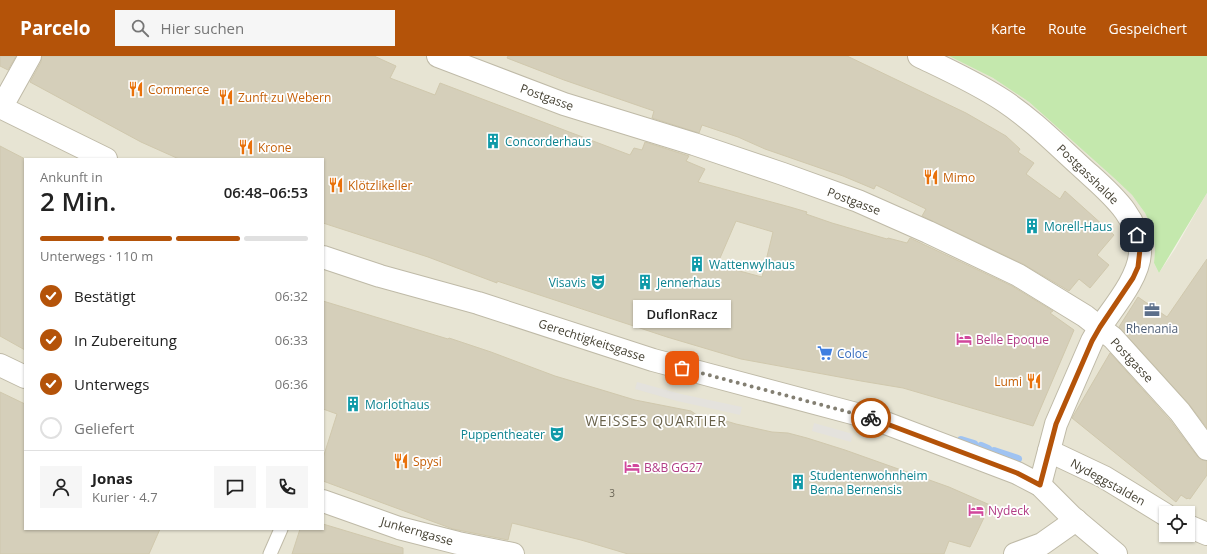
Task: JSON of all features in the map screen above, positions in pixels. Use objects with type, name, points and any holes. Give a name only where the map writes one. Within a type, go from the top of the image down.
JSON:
[{"type":"street","points":[[30,56],[1,107],[104,158]]},
{"type":"street","name":"Postgasse","points":[[438,56],[564,104],[694,144],[858,201],[928,232],[1018,275],[1100,327],[1115,340],[1180,412],[1207,449]]},
{"type":"street","name":"Postgasshalde","points":[[919,56],[988,90],[1021,113],[1036,125],[1120,205],[1135,228],[1140,249],[1138,267],[1133,278],[1092,341],[1056,424],[1040,485]]},
{"type":"street","name":"Gerechtigkeitsgasse","points":[[324,257],[380,276],[478,303],[653,360],[875,419],[1017,473],[1040,485],[1076,520],[1116,554]]},
{"type":"street","points":[[0,365],[24,377]]},
{"type":"street","name":"Nydeggstalden","points":[[1050,451],[1104,477],[1159,511]]},
{"type":"street","name":"Junkerngasse","points":[[324,501],[399,528],[458,544],[513,554]]},
{"type":"street","points":[[1015,554],[1042,544],[1076,520]]},
{"type":"street","points":[[1195,529],[1207,534]]},
{"type":"lane","points":[[270,554],[281,530]]},
{"type":"shaded area","points":[[0,56],[949,56],[993,78],[1029,102],[1132,195],[1145,213],[1153,230],[1155,250],[1154,263],[1159,273],[1175,249],[1207,193],[1207,554],[0,554]]},
{"type":"shaded area","points":[[637,382],[681,394],[742,407],[740,415],[677,401],[635,389]]},
{"type":"shaded area","points":[[814,423],[853,434],[851,442],[812,431]]},
{"type":"green space","points":[[949,56],[1207,56],[1207,193],[1159,273],[1154,263],[1155,250],[1153,230],[1145,213],[1132,195],[1029,102],[993,78]]},
{"type":"building","points":[[0,56],[16,56],[8,70],[0,66]]},
{"type":"building","points":[[42,56],[374,56],[396,66],[390,78],[435,95],[440,83],[630,155],[634,148],[642,150],[645,142],[689,156],[686,161],[705,169],[698,182],[807,212],[806,214],[832,223],[887,239],[907,243],[910,238],[1012,286],[1053,311],[1050,313],[1074,330],[1033,426],[903,388],[741,359],[667,337],[497,281],[497,283],[428,257],[324,223],[324,158],[177,158],[141,142],[30,82],[41,62]],"holes":[[[736,221],[773,232],[762,277],[717,265]]]},
{"type":"building","points":[[508,56],[847,56],[966,113],[1006,136],[1020,149],[1018,152],[1034,163],[1026,174],[1060,199],[1065,191],[1114,235],[1097,255],[1109,265],[1090,288],[1079,279],[1069,291],[1023,264],[922,216],[926,209],[876,185],[874,189],[843,176],[702,125],[699,133],[652,118],[654,111],[564,80],[507,58]]},
{"type":"building","points":[[0,146],[24,158],[24,349],[0,336]]},
{"type":"building","points":[[1207,259],[1207,428],[1189,404],[1119,327],[1138,297],[1167,317]]},
{"type":"building","points":[[324,301],[448,339],[449,338],[555,376],[635,400],[691,411],[711,425],[713,417],[736,424],[772,432],[788,433],[807,438],[949,487],[990,505],[970,547],[949,541],[944,554],[628,554],[581,540],[512,523],[508,540],[453,529],[324,481],[324,455],[337,414],[324,409]]},
{"type":"building","points":[[1110,353],[1170,420],[1197,456],[1202,460],[1207,461],[1207,475],[1190,499],[1187,499],[1181,495],[1176,502],[1072,418]]},
{"type":"building","points":[[0,392],[24,404],[24,530],[160,530],[149,554],[0,554]]},
{"type":"building","points":[[324,524],[403,548],[403,554],[292,554],[300,530],[324,530]]},
{"type":"waterway","points":[[961,440],[974,444]]},
{"type":"waterway","points":[[981,446],[988,449]]},
{"type":"waterway","points":[[994,451],[1018,459]]},
{"type":"way so far","points":[[682,368],[871,418]]},
{"type":"place","name":"Commerce","points":[[136,89]]},
{"type":"place","name":"Zunft zu Webern","points":[[226,97]]},
{"type":"place","name":"Concorderhaus","points":[[493,141]]},
{"type":"place","name":"Krone","points":[[246,147]]},
{"type":"place","name":"Mimo","points":[[931,177]]},
{"type":"place","name":"Klötzlikeller","points":[[336,185]]},
{"type":"place","name":"Morell-Haus","points":[[1032,226]]},
{"type":"place","name":"Wattenwylhaus","points":[[697,264]]},
{"type":"place","name":"Visavis","points":[[598,282]]},
{"type":"place","name":"Jennerhaus","points":[[645,282]]},
{"type":"place","name":"Rhenania","points":[[1152,310]]},
{"type":"place","name":"Belle Epoque","points":[[964,339]]},
{"type":"place","name":"Coloc","points":[[825,353]]},
{"type":"place","name":"DuflonRacz","points":[[682,368]]},
{"type":"place","name":"Lumi","points":[[1034,381]]},
{"type":"place","name":"Morlothaus","points":[[353,404]]},
{"type":"place","name":"Puppentheater","points":[[557,434]]},
{"type":"place","name":"Spysi","points":[[401,461]]},
{"type":"place","name":"B&B GG27","points":[[632,467]]},
{"type":"place","name":"Studentenwohnheim Berna Bernensis","points":[[798,482]]},
{"type":"place","name":"Nydeck","points":[[976,510]]},
{"type":"district","name":"WEISSES QUARTIER","points":[[656,420]]},
{"type":"route","points":[[871,418],[1017,473],[1040,485],[1056,424],[1092,341],[1133,278],[1138,267],[1140,249],[1137,235]]}]
